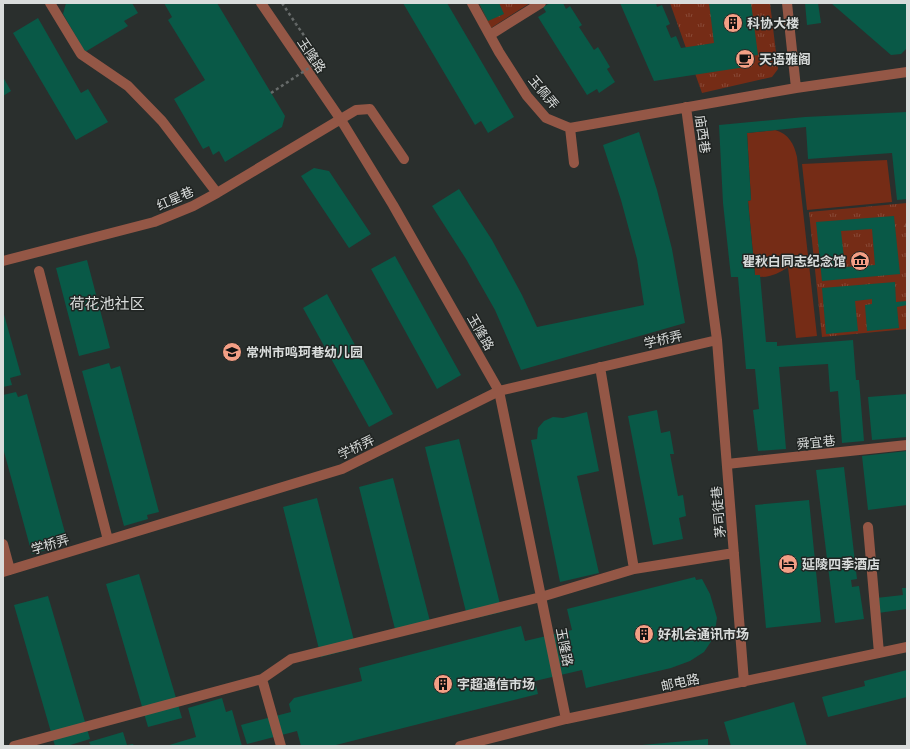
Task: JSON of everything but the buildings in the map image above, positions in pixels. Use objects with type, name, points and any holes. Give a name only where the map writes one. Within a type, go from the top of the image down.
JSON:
[{"type":"street","points":[[50,3],[81,54],[128,86],[162,121],[217,193]]},
{"type":"street","name":"玉隆路","points":[[261,3],[341,120],[393,205],[499,391],[566,719]]},
{"type":"street","name":"玉佩弄","points":[[472,3],[527,96],[546,118],[570,128]]},
{"type":"street","points":[[490,35],[541,3]]},
{"type":"street","points":[[787,3],[796,88]]},
{"type":"street","name":"庙西巷","points":[[717,340],[686,107],[796,88],[907,72]]},
{"type":"street","points":[[574,163],[570,128],[686,107]]},
{"type":"street","name":"红星巷","points":[[3,260],[154,222],[193,206],[356,110],[370,109],[404,159]]},
{"type":"street","points":[[39,271],[108,540]]},
{"type":"street","name":"学桥弄","points":[[6,571],[342,469],[499,391],[717,340]]},
{"type":"street","name":"茅司徒巷","points":[[717,340],[744,682]]},
{"type":"street","points":[[600,367],[634,569]]},
{"type":"street","name":"舜宜巷","points":[[727,464],[907,445]]},
{"type":"street","points":[[868,527],[879,653]]},
{"type":"street","points":[[3,544],[6,571]]},
{"type":"street","points":[[14,746],[262,680],[291,659],[541,597],[634,569],[734,554]]},
{"type":"street","name":"邮电路","points":[[462,746],[566,719],[907,647]]},
{"type":"street","points":[[262,680],[281,746]]},
{"type":"path","points":[[271,93],[321,60],[282,3]]},
{"type":"green space","points":[[479,3],[530,3],[491,28]]},
{"type":"green space","points":[[670,3],[770,3],[778,69],[772,77],[702,93]]},
{"type":"green space","points":[[775,130],[784,134],[790,140],[797,157],[817,336],[796,338],[788,267],[778,273],[764,277],[755,275],[748,201],[751,200],[747,133]]},
{"type":"green space","points":[[887,160],[892,202],[807,210],[802,164]]},
{"type":"green space","name":"瞿秋白同志纪念馆","points":[[907,203],[907,329],[822,337],[809,212]]},
{"type":"green space","points":[[907,208],[907,231],[901,231],[899,209]]},
{"type":"place","name":"科协大楼","points":[[733,23]]},
{"type":"place","name":"天语雅阁","points":[[745,59]]},
{"type":"place","name":"瞿秋白同志纪念馆","points":[[860,261]]},
{"type":"place","name":"常州市鸣珂巷幼儿园","points":[[232,352]]},
{"type":"place","name":"延陵四季酒店","points":[[788,564]]},
{"type":"place","name":"好机会通讯市场","points":[[644,634]]},
{"type":"place","name":"宇超通信市场","points":[[443,684]]},
{"type":"district","name":"荷花池社区","points":[[107,304]]}]
